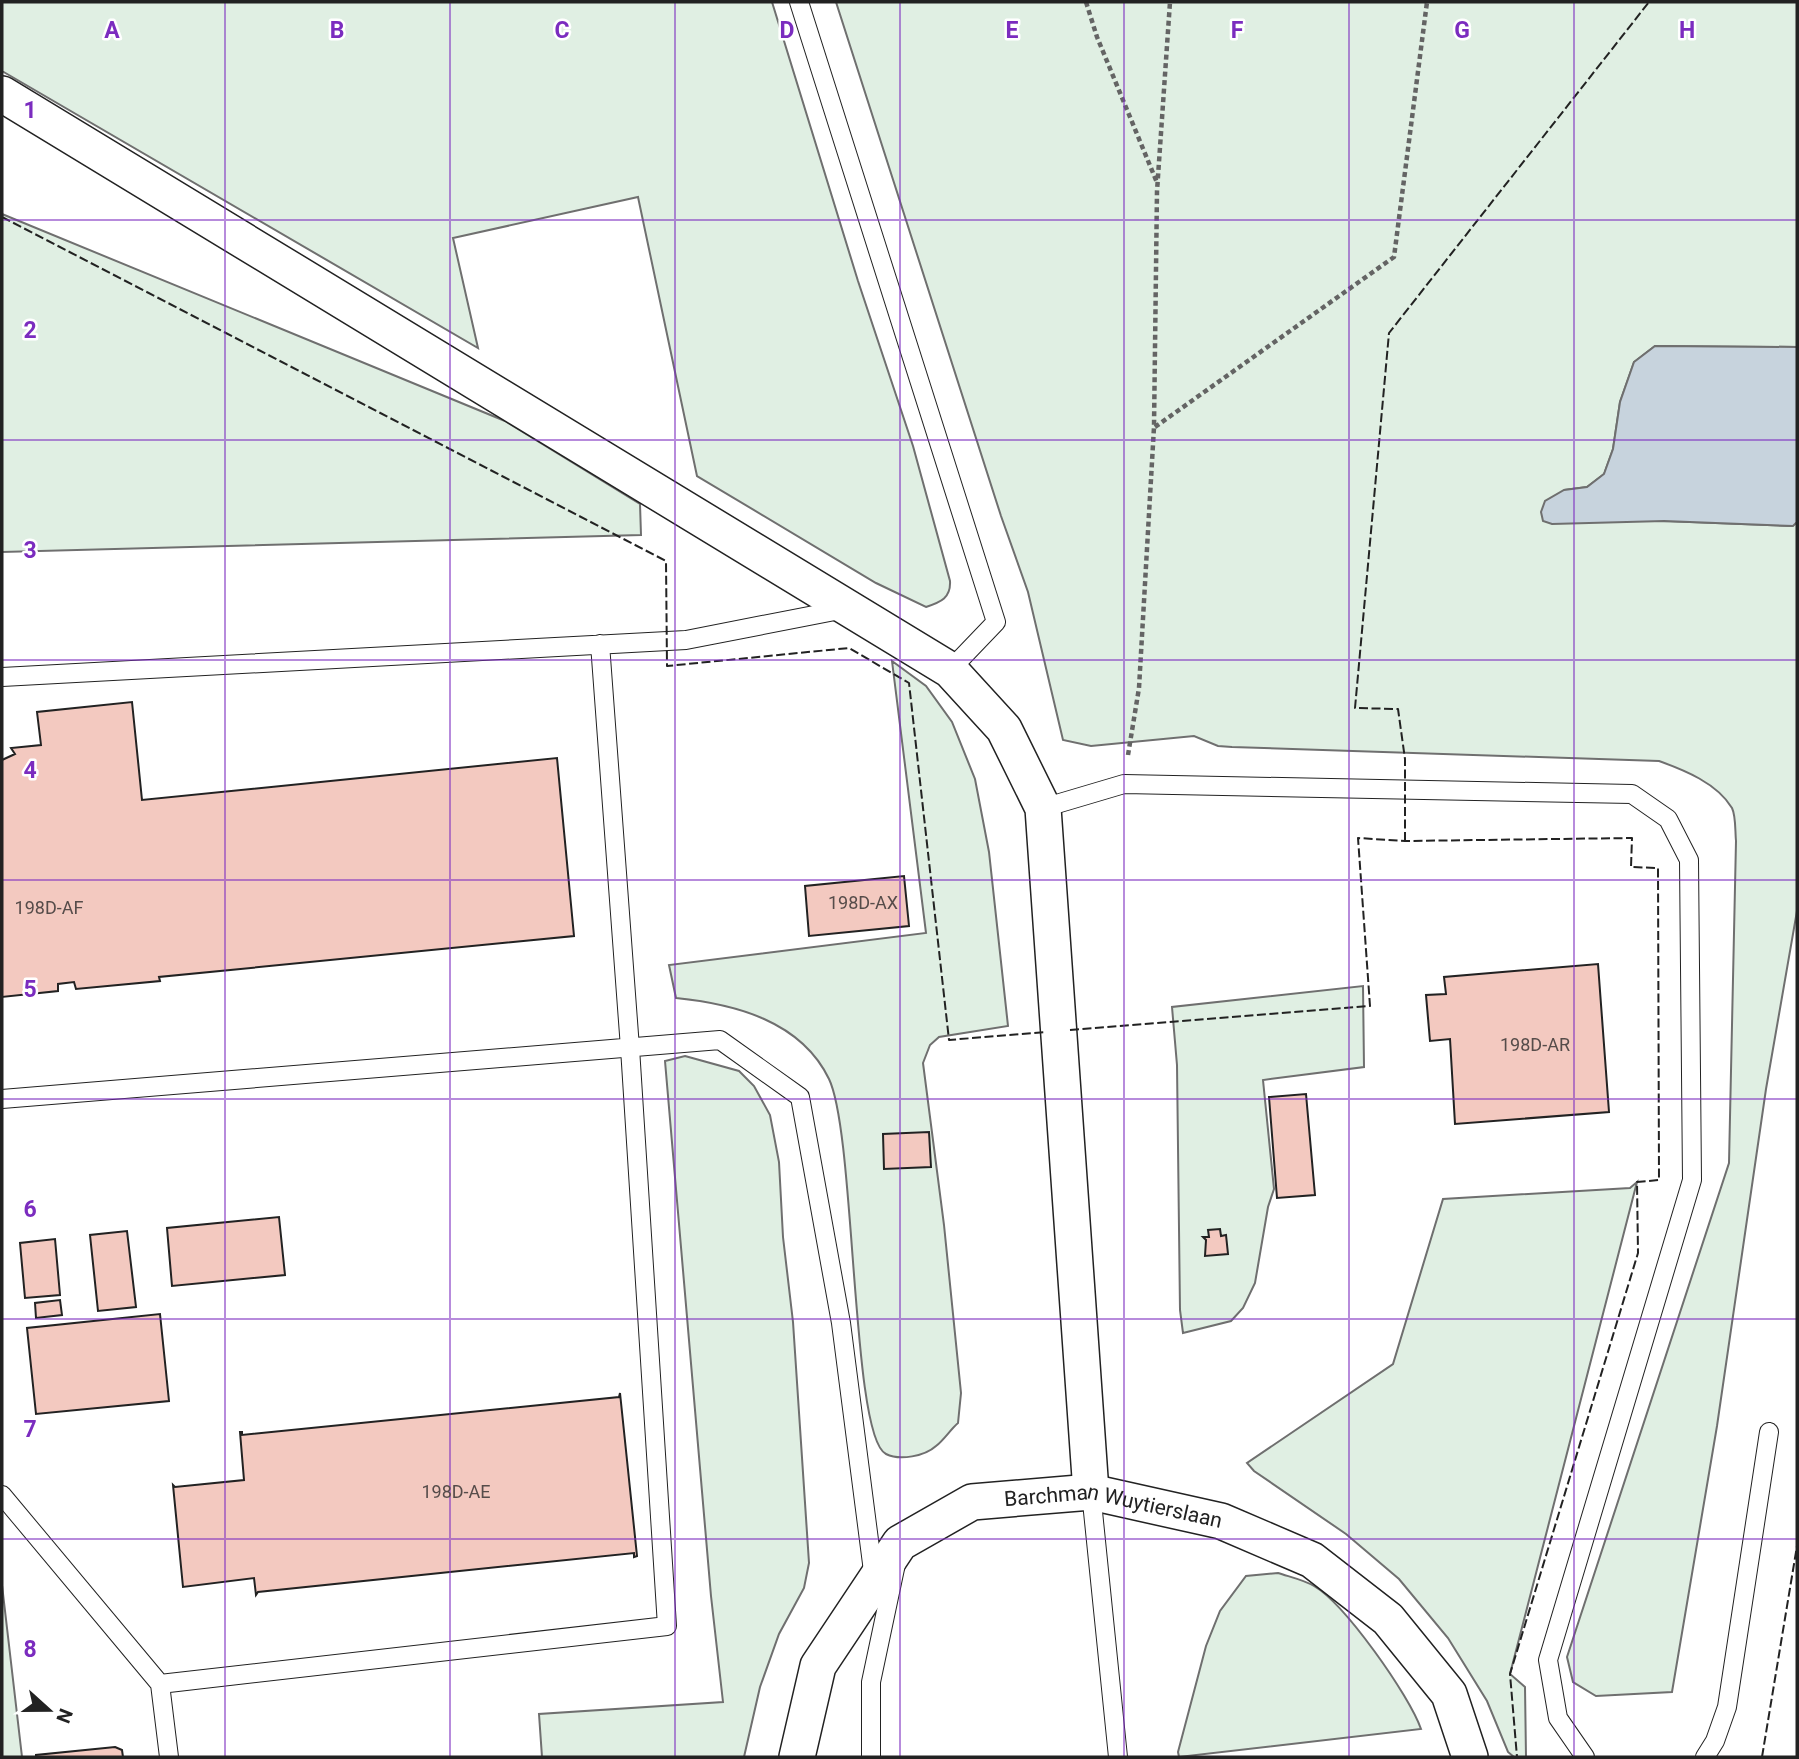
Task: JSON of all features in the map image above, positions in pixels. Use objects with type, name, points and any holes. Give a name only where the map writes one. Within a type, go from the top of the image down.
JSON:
[{"type":"street","points":[[2,94],[950,670],[1004,729],[1043,808],[1091,1492]]},
{"type":"street","name":"Barchman Wuytierslaan","points":[[797,1757],[818,1666],[900,1543],[972,1502],[1091,1492],[1221,1521],[1312,1560],[1388,1619],[1449,1694],[1470,1757]]},
{"type":"lane","points":[[799,2],[996,622],[950,670]]},
{"type":"lane","points":[[2,677],[686,640],[848,609]]},
{"type":"lane","points":[[160,1684],[667,1626],[630,1048],[600,644]]},
{"type":"lane","points":[[1043,808],[1124,784],[1632,794],[1668,819],[1689,860],[1692,1180],[1548,1660],[1558,1718],[1585,1757]]},
{"type":"lane","points":[[2,1099],[720,1040],[800,1097],[841,1323],[874,1583]]},
{"type":"lane","points":[[1705,1757],[1715,1741],[1727,1707],[1769,1432]]},
{"type":"lane","points":[[1091,1492],[1118,1757]]},
{"type":"lane","points":[[2,1496],[160,1684],[169,1757]]},
{"type":"lane","points":[[871,1757],[872,1682],[900,1543]]},
{"type":"path","points":[[1086,2],[1097,37],[1158,186]]},
{"type":"path","points":[[1124,784],[1139,688],[1154,428],[1158,186],[1170,2]]},
{"type":"path","points":[[1154,428],[1394,257],[1427,2]]},
{"type":"green space","points":[[2,2],[772,2],[858,281],[913,446],[950,581],[949,592],[940,601],[926,607],[876,583],[697,476],[638,197],[453,238],[478,348],[2,71]]},
{"type":"green space","points":[[836,2],[1797,2],[1797,347],[1655,346],[1634,362],[1620,402],[1613,449],[1604,474],[1587,487],[1564,490],[1664,521],[1792,526],[1797,522],[1797,911],[1766,1089],[1717,1426],[1672,1692],[1596,1696],[1573,1682],[1567,1657],[1729,1163],[1736,841],[1732,808],[1718,791],[1709,785],[1689,773],[1659,761],[1232,747],[1218,746],[1194,736],[1091,746],[1063,740],[1028,592],[1001,516]]},
{"type":"green space","points":[[2,214],[505,421],[640,504],[641,535],[2,552]]},
{"type":"green space","points":[[892,661],[926,686],[952,722],[975,779],[989,852],[1008,1026],[939,1037],[930,1045],[923,1063],[944,1225],[961,1393],[958,1423],[931,1450],[905,1457],[886,1454],[875,1436],[866,1397],[844,1159],[838,1111],[829,1079],[817,1059],[784,1029],[743,1011],[676,998],[669,965],[926,933]]},
{"type":"green space","points":[[1363,986],[1364,1067],[1263,1080],[1274,1189],[1268,1207],[1255,1283],[1243,1308],[1231,1321],[1183,1333],[1180,1310],[1177,1065],[1172,1007]]},
{"type":"green space","points":[[685,1056],[739,1071],[754,1086],[770,1115],[779,1162],[783,1237],[793,1322],[809,1563],[804,1588],[779,1634],[760,1687],[744,1757],[542,1757],[539,1714],[723,1702],[711,1596],[665,1061]]},
{"type":"green space","points":[[1637,1182],[1510,1674],[1525,1687],[1526,1757],[1514,1757],[1508,1752],[1487,1701],[1448,1638],[1399,1579],[1346,1534],[1254,1471],[1247,1463],[1393,1364],[1443,1199],[1630,1188]]},
{"type":"green space","points":[[1278,1573],[1314,1586],[1342,1611],[1390,1674],[1421,1729],[1179,1757],[1178,1752],[1206,1646],[1220,1611],[1246,1576]]},
{"type":"green space","points":[[2,1585],[22,1757],[2,1757]]},
{"type":"shaded area","points":[[1655,346],[1797,347],[1797,522],[1793,526],[1664,521],[1552,524],[1543,521],[1541,512],[1545,501],[1564,490],[1587,487],[1604,474],[1613,449],[1620,402],[1634,362]]},
{"type":"building","points":[[132,702],[142,800],[557,758],[574,936],[159,977],[160,981],[76,989],[74,982],[58,984],[58,991],[2,997],[2,760],[15,754],[11,748],[41,745],[37,712]]},
{"type":"building","points":[[904,876],[909,926],[809,936],[805,886]]},
{"type":"building","points":[[1598,964],[1609,1112],[1455,1124],[1450,1039],[1430,1041],[1426,995],[1446,994],[1444,977]]},
{"type":"building","points":[[1306,1094],[1315,1195],[1277,1198],[1269,1097]]},
{"type":"building","points":[[929,1132],[931,1167],[884,1169],[883,1134]]},
{"type":"building","points":[[279,1217],[285,1275],[172,1286],[167,1228]]},
{"type":"building","points":[[1220,1229],[1221,1236],[1226,1235],[1228,1254],[1205,1256],[1206,1240],[1203,1237],[1209,1237],[1208,1230]]},
{"type":"building","points":[[127,1231],[136,1307],[98,1311],[90,1235]]},
{"type":"building","points":[[55,1239],[60,1295],[25,1298],[20,1243]]},
{"type":"building","points":[[60,1300],[62,1315],[36,1318],[35,1303]]},
{"type":"building","points":[[160,1314],[169,1401],[36,1414],[27,1328]]},
{"type":"building","points":[[620,1393],[637,1556],[634,1557],[634,1553],[258,1592],[256,1595],[254,1578],[183,1587],[173,1485],[175,1487],[244,1480],[240,1432],[242,1435],[619,1397]]},
{"type":"building","points":[[115,1747],[122,1750],[123,1757],[36,1757],[36,1755]]},
{"type":"fence","points":[[1405,841],[1405,759],[1398,709],[1355,708],[1389,333],[1649,2]]},
{"type":"fence","points":[[2,217],[666,561],[667,666],[849,648],[909,683],[949,1040],[1045,1032]]},
{"type":"fence","points":[[1070,1030],[1370,1006],[1358,838],[1405,841],[1632,838],[1631,867],[1658,868],[1659,1180],[1637,1182],[1638,1253],[1510,1674],[1517,1757]]},
{"type":"fence","points":[[1762,1757],[1797,1546]]}]
